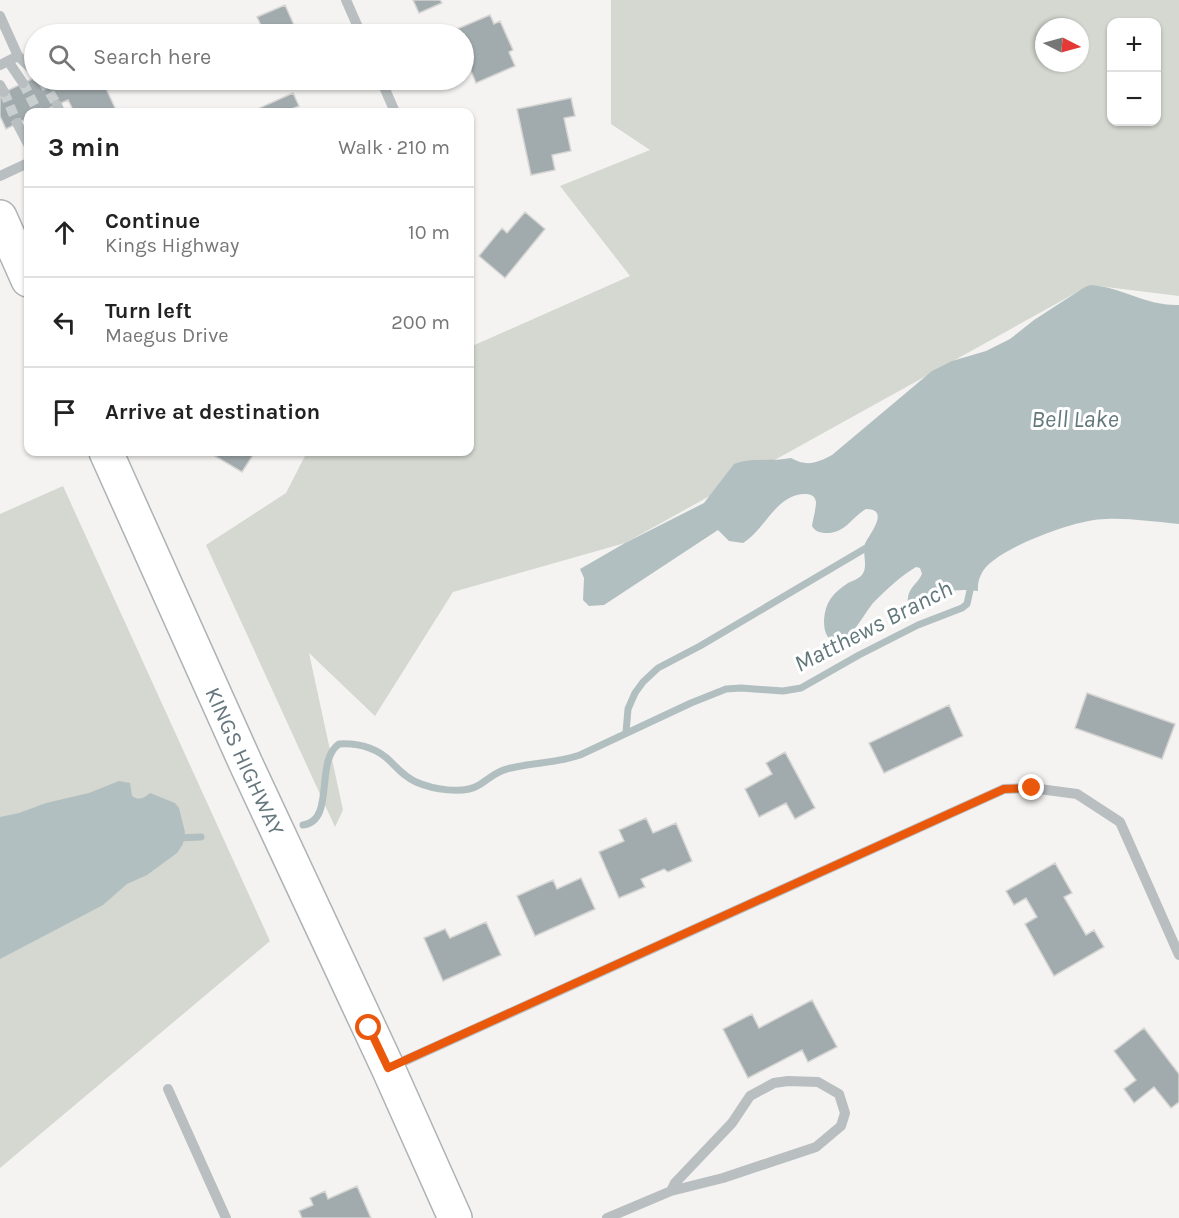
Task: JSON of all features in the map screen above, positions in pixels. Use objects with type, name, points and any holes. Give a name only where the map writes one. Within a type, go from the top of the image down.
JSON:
[{"type":"main road","points":[[0,217],[24,271]]},
{"type":"main road","name":"KINGS HIGHWAY","points":[[108,456],[236,742],[388,1068],[455,1218]]},
{"type":"street","points":[[346,0],[357,24]]},
{"type":"street","points":[[0,16],[8,60],[23,83]]},
{"type":"street","points":[[8,60],[24,67]]},
{"type":"street","points":[[385,90],[393,108]]},
{"type":"street","points":[[17,123],[24,136]]},
{"type":"street","points":[[0,176],[24,165]]},
{"type":"street","points":[[388,1068],[1004,789],[1032,788],[1077,794],[1120,822],[1179,955]]},
{"type":"street","points":[[607,1218],[671,1191],[723,1178],[816,1147],[841,1126],[845,1113],[839,1094],[818,1082],[788,1080],[774,1083],[750,1096],[732,1122],[675,1183],[671,1191]]},
{"type":"street","points":[[168,1089],[226,1218]]},
{"type":"shaded area","points":[[611,0],[1179,0],[1179,296],[1090,285],[625,543],[453,592],[375,716],[309,653],[343,810],[335,827],[206,545],[286,493],[305,456],[474,456],[474,345],[630,276],[560,186],[650,150],[611,124]]},
{"type":"shaded area","points":[[63,486],[270,941],[0,1168],[0,514]]},
{"type":"water","name":"Bell Lake","points":[[1090,285],[1113,289],[1155,303],[1179,305],[1179,524],[1106,519],[1061,528],[1026,542],[997,558],[983,571],[978,591],[944,592],[912,604],[908,603],[910,591],[922,574],[920,568],[916,567],[895,582],[870,606],[852,632],[839,640],[831,641],[825,629],[826,608],[838,590],[863,573],[865,544],[878,518],[874,510],[866,509],[837,531],[820,532],[812,526],[816,502],[812,496],[805,494],[786,500],[778,506],[758,530],[743,543],[729,541],[718,530],[604,605],[589,606],[583,600],[584,578],[580,569],[625,543],[704,503],[734,464],[791,458],[812,463],[827,458],[932,371],[952,361],[986,351],[1010,339],[1034,320]]},
{"type":"water","points":[[119,781],[130,783],[132,796],[135,798],[141,798],[150,793],[175,803],[179,808],[185,832],[183,844],[177,853],[147,875],[127,884],[103,905],[0,959],[0,817],[89,793]]},
{"type":"building","points":[[413,0],[440,0],[442,3],[419,13]]},
{"type":"building","points":[[285,5],[294,24],[260,24],[257,17]]},
{"type":"building","points":[[490,15],[494,24],[500,21],[513,50],[509,52],[515,66],[476,83],[474,78],[474,24],[469,24]]},
{"type":"building","points":[[24,83],[24,90],[107,90],[115,108],[72,108],[68,100],[50,108],[24,108],[24,120],[6,129],[0,116],[0,94]]},
{"type":"building","points":[[293,93],[299,106],[294,108],[259,108]]},
{"type":"building","points":[[571,98],[575,116],[564,118],[571,151],[552,155],[555,170],[531,175],[517,109]]},
{"type":"building","points":[[525,212],[545,229],[505,278],[479,256],[502,228],[507,233]]},
{"type":"building","points":[[215,456],[252,456],[242,472]]},
{"type":"building","points":[[1087,693],[1175,724],[1162,759],[1075,728]]},
{"type":"building","points":[[949,705],[963,736],[884,773],[869,743]]},
{"type":"building","points":[[785,752],[815,808],[795,819],[786,803],[759,817],[745,789],[772,774],[766,763]]},
{"type":"building","points":[[646,818],[653,833],[676,823],[692,861],[668,872],[664,869],[641,879],[645,887],[619,898],[599,852],[624,841],[619,830]]},
{"type":"building","points":[[1055,863],[1072,893],[1064,897],[1086,935],[1094,930],[1104,947],[1054,976],[1025,924],[1037,917],[1026,898],[1014,905],[1006,891]]},
{"type":"building","points":[[581,878],[595,909],[535,936],[517,896],[553,880],[557,889]]},
{"type":"building","points":[[486,922],[501,955],[443,981],[424,938],[445,929],[450,938]]},
{"type":"building","points":[[812,1000],[837,1047],[808,1062],[802,1050],[748,1078],[723,1029],[752,1014],[759,1028]]},
{"type":"building","points":[[1144,1028],[1179,1074],[1179,1102],[1171,1108],[1154,1087],[1134,1103],[1124,1089],[1136,1080],[1114,1051]]},
{"type":"building","points":[[357,1186],[371,1218],[302,1218],[299,1211],[313,1205],[310,1198],[325,1191],[328,1199]]},
{"type":"waterway","points":[[626,732],[628,709],[635,693],[658,668],[700,646],[871,545]]},
{"type":"waterway","name":"Matthews Branch","points":[[303,825],[313,821],[319,813],[327,763],[339,744],[353,744],[373,750],[386,757],[409,778],[423,785],[439,789],[465,790],[507,769],[580,755],[726,689],[783,691],[801,688],[918,625],[962,608],[967,604],[972,581]]},
{"type":"waterway","name":"Matthews Branch","points":[[176,838],[201,837]]},
{"type":"tunnel","points":[[27,90],[36,108]]},
{"type":"tunnel","points":[[48,90],[57,105]]},
{"type":"tunnel","points":[[4,92],[17,123]]},
{"type":"route","points":[[369,1028],[388,1068],[1004,789],[1032,788]]}]
